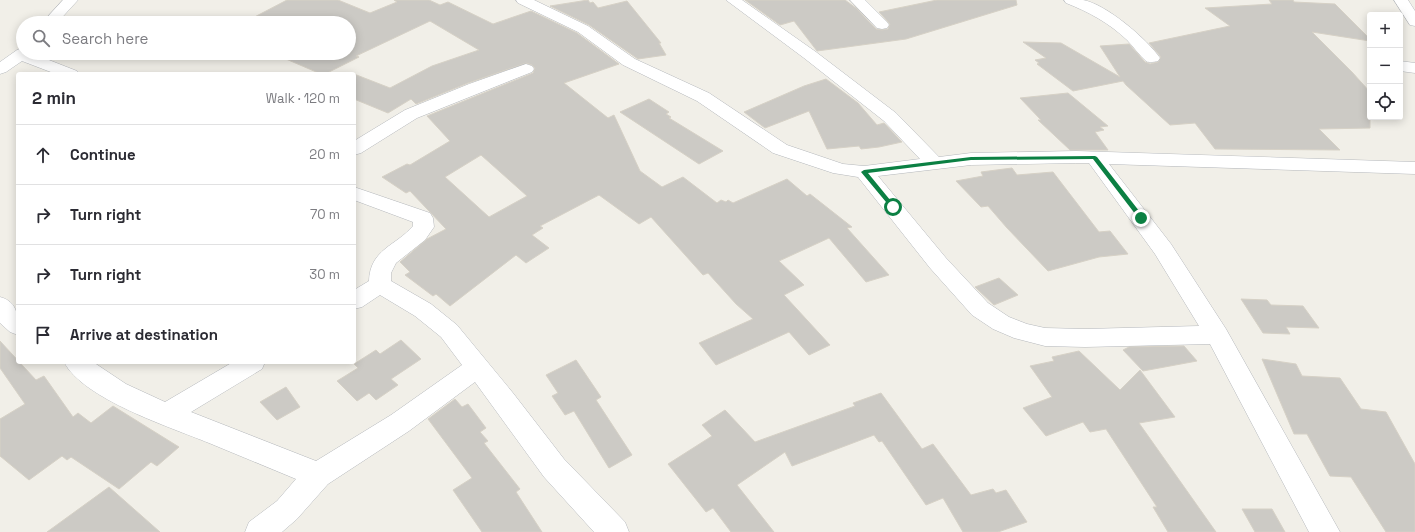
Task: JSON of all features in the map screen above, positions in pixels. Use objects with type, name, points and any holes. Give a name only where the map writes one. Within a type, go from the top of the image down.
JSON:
[{"type":"street","points":[[56,16],[71,0]]},
{"type":"street","points":[[523,0],[583,29],[629,62],[703,97],[780,149],[840,169],[864,172],[971,159],[1095,158],[1415,168]]},
{"type":"street","points":[[733,0],[810,55],[890,117],[934,163]]},
{"type":"street","points":[[857,0],[882,25]]},
{"type":"street","points":[[1071,0],[1101,13],[1116,23],[1133,36],[1152,58]]},
{"type":"street","points":[[1401,0],[1415,22]]},
{"type":"street","points":[[0,69],[16,58]]},
{"type":"street","points":[[37,60],[66,72]]},
{"type":"street","points":[[1403,66],[1415,68]]},
{"type":"street","points":[[356,148],[411,114],[526,69]]},
{"type":"street","points":[[1095,158],[1163,249],[1217,335],[1325,532]]},
{"type":"street","points":[[864,172],[938,263],[980,309],[1000,323],[1022,332],[1045,337],[1059,338],[1217,335]]},
{"type":"street","points":[[356,194],[423,218],[424,227],[419,236],[390,254],[383,263],[378,274],[380,285],[423,310],[449,331],[476,368],[504,400],[554,468],[614,532]]},
{"type":"street","points":[[356,300],[380,285]]},
{"type":"street","points":[[0,305],[6,315],[16,324]]},
{"type":"street","points":[[78,364],[88,374],[103,385],[167,414],[318,475]]},
{"type":"street","points":[[167,414],[250,364]]},
{"type":"street","points":[[260,532],[287,510],[318,475],[400,423],[476,368]]},
{"type":"building","points":[[287,0],[338,0],[370,13],[397,2],[394,0],[429,0],[440,5],[448,2],[493,24],[531,11],[577,33],[619,64],[564,83],[608,118],[614,115],[640,171],[662,187],[683,177],[717,203],[721,200],[726,202],[728,200],[733,203],[787,179],[807,196],[810,194],[852,227],[847,228],[889,275],[866,282],[829,238],[779,261],[804,285],[784,295],[830,345],[809,355],[789,332],[716,365],[699,343],[753,319],[736,304],[708,273],[703,275],[651,217],[639,224],[599,195],[540,226],[543,228],[532,235],[549,248],[526,263],[516,255],[450,306],[436,294],[433,296],[405,275],[410,272],[400,262],[427,239],[446,229],[410,191],[406,193],[382,177],[407,164],[410,165],[450,141],[427,116],[533,73],[535,68],[526,63],[468,83],[416,104],[411,99],[388,113],[356,100],[356,75],[390,88],[432,66],[479,50],[430,21],[356,56],[356,16],[256,16]],"holes":[[[481,155],[527,196],[489,217],[445,177]]]},
{"type":"building","points":[[588,0],[590,3],[593,2],[598,8],[627,1],[661,43],[659,43],[666,55],[638,59],[589,25],[550,6]]},
{"type":"building","points":[[745,0],[845,0],[856,8],[876,29],[882,30],[888,29],[890,24],[879,12],[937,0],[1016,0],[1017,5],[906,39],[817,51],[794,21],[780,25]]},
{"type":"building","points":[[1269,0],[1293,0],[1294,2],[1335,4],[1367,36],[1367,41],[1312,32],[1367,89],[1367,120],[1370,120],[1370,128],[1319,129],[1340,150],[1215,149],[1195,123],[1170,125],[1123,81],[1073,91],[1037,64],[1039,63],[1035,60],[1046,58],[1023,42],[1061,43],[1120,77],[1100,46],[1129,44],[1145,62],[1150,64],[1158,62],[1161,57],[1149,43],[1230,26],[1205,8],[1272,4]]},
{"type":"building","points":[[288,60],[353,60],[329,72],[316,72]]},
{"type":"building","points":[[826,79],[858,103],[877,125],[884,123],[902,142],[861,149],[859,146],[827,149],[809,111],[765,128],[744,112],[804,86]]},
{"type":"building","points":[[1068,93],[1108,126],[1100,127],[1104,130],[1095,132],[1108,150],[1070,150],[1038,120],[1041,120],[1020,98]]},
{"type":"building","points":[[649,99],[669,112],[666,114],[671,117],[669,118],[723,151],[699,164],[620,112]]},
{"type":"building","points":[[1012,168],[1017,175],[1053,172],[1099,232],[1110,231],[1128,254],[1099,257],[1048,271],[988,206],[981,207],[956,181],[983,176],[981,172]]},
{"type":"building","points":[[999,278],[1018,295],[994,305],[975,287]]},
{"type":"building","points":[[1241,299],[1267,300],[1271,305],[1303,306],[1319,328],[1286,327],[1290,334],[1263,333]]},
{"type":"building","points":[[401,340],[421,359],[391,379],[398,385],[376,400],[369,393],[357,401],[337,381],[358,368],[354,364],[376,350],[380,354]]},
{"type":"building","points":[[0,341],[16,358],[16,364],[21,364],[36,380],[44,376],[73,417],[78,413],[91,423],[113,406],[179,447],[157,466],[151,462],[119,489],[71,457],[67,460],[62,456],[29,480],[0,456],[0,419],[25,404],[0,368]]},
{"type":"building","points":[[1184,346],[1197,361],[1143,371],[1123,350],[1129,347]]},
{"type":"building","points":[[1079,351],[1120,390],[1140,370],[1175,417],[1139,423],[1216,532],[1168,532],[1153,507],[1157,507],[1106,429],[1090,432],[1083,422],[1046,436],[1023,408],[1052,397],[1030,366],[1054,361],[1052,357]]},
{"type":"building","points":[[1262,359],[1296,364],[1302,376],[1340,378],[1361,409],[1386,412],[1415,464],[1415,532],[1386,532],[1351,477],[1330,476],[1307,434],[1294,434]]},
{"type":"building","points":[[576,360],[601,397],[596,400],[632,455],[609,468],[574,411],[565,415],[552,396],[558,393],[546,375]]},
{"type":"building","points":[[286,387],[300,407],[277,420],[260,402]]},
{"type":"building","points":[[881,393],[922,449],[933,444],[971,495],[993,489],[996,493],[1006,490],[1027,522],[998,532],[963,532],[943,498],[926,505],[882,441],[879,442],[874,435],[792,466],[785,452],[737,485],[774,532],[731,532],[713,508],[706,512],[668,464],[712,436],[702,425],[725,410],[755,442],[855,406],[853,403]]},
{"type":"building","points":[[455,399],[462,407],[468,404],[486,428],[480,432],[488,441],[484,443],[520,489],[516,492],[542,532],[482,532],[453,490],[472,478],[428,419]]},
{"type":"building","points":[[109,487],[160,532],[47,532]]},
{"type":"building","points":[[1242,509],[1272,509],[1285,532],[1255,532]]},
{"type":"route","points":[[893,207],[864,172],[971,159],[1076,157],[1095,158],[1141,218]]}]
